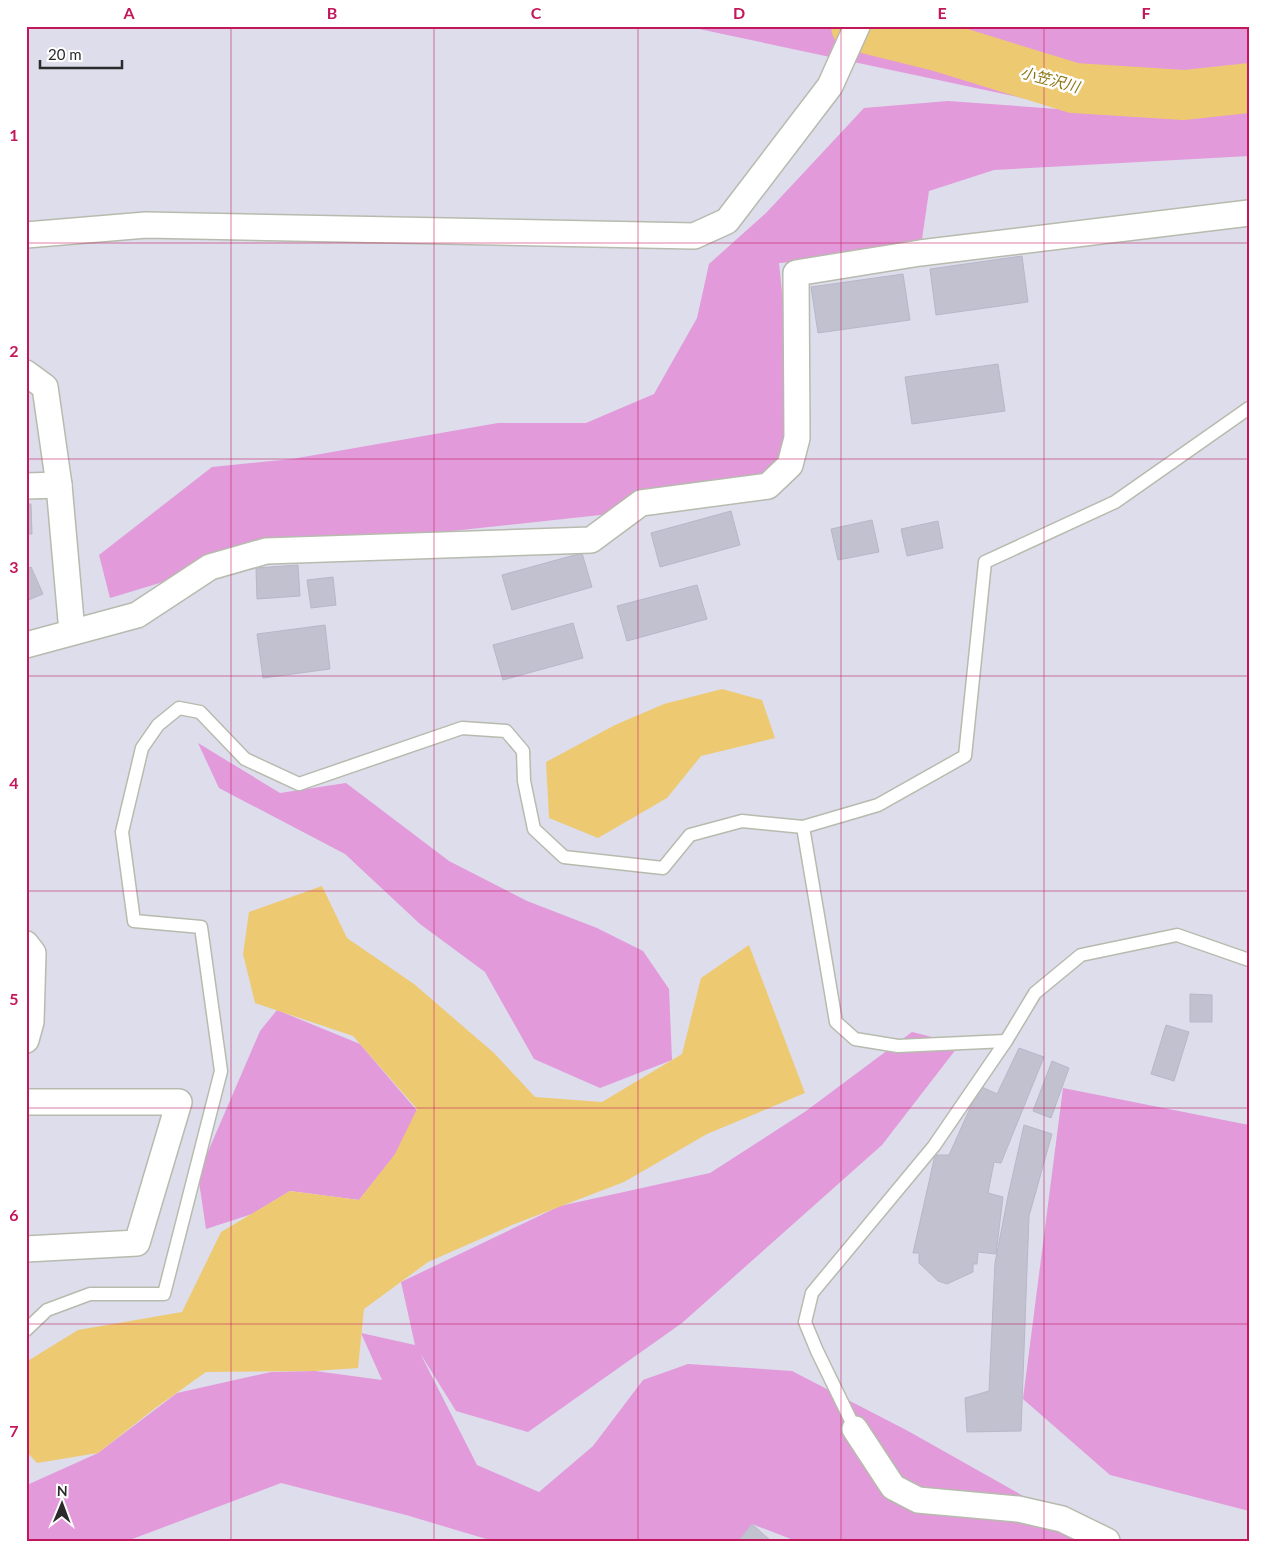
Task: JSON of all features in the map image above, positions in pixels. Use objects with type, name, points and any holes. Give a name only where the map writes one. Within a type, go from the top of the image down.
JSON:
[{"type":"street","points":[[26,235],[146,225],[694,236],[727,221],[830,86],[858,26]]},
{"type":"street","points":[[26,645],[137,615],[210,567],[266,551],[591,540],[641,503],[768,486],[790,465],[797,438],[796,273],[920,253],[1249,214]]},
{"type":"street","points":[[26,373],[45,387],[59,485],[72,632]]},
{"type":"street","points":[[26,486],[59,485]]},
{"type":"street","points":[[26,944],[33,953],[31,1022],[26,1040]]},
{"type":"street","points":[[26,1102],[179,1102],[136,1243],[26,1249]]},
{"type":"street","points":[[855,1428],[893,1487],[918,1500],[1018,1509],[1062,1519],[1107,1541]]},
{"type":"lane","points":[[26,1330],[47,1310],[90,1294],[164,1294],[221,1071],[200,927],[134,920],[122,832],[142,748],[158,725],[179,708],[200,712],[245,759],[299,784],[462,728],[506,731],[524,751],[524,780],[534,829],[564,857],[663,868],[690,835],[742,821],[803,826],[878,804],[965,756],[984,562],[1115,502],[1249,408]]},
{"type":"lane","points":[[803,826],[836,1022],[855,1039],[898,1046],[1006,1041]]},
{"type":"lane","points":[[855,1428],[817,1351],[806,1322],[812,1293],[934,1146],[1006,1041],[1035,993],[1082,955],[1177,935],[1249,960]]},
{"type":"shaded area","points":[[685,26],[1249,26],[1249,156],[994,170],[929,191],[920,253],[779,263],[797,438],[768,486],[628,512],[266,551],[110,598],[99,555],[212,467],[292,459],[498,423],[586,423],[654,394],[697,318],[709,264],[766,213],[864,108],[948,101],[1169,117],[1041,102]]},
{"type":"shaded area","points":[[722,689],[762,700],[775,738],[701,756],[667,798],[598,838],[549,818],[546,762],[615,725],[664,704]]},
{"type":"shaded area","points":[[198,743],[280,793],[346,783],[449,861],[527,901],[597,928],[643,951],[669,989],[672,1060],[600,1088],[534,1059],[485,972],[420,924],[345,854],[219,788]]},
{"type":"shaded area","points":[[322,886],[347,938],[414,984],[494,1053],[535,1097],[602,1102],[682,1054],[701,978],[749,945],[805,1093],[707,1134],[624,1182],[512,1225],[428,1262],[364,1309],[358,1368],[315,1371],[206,1372],[154,1409],[98,1453],[37,1463],[26,1451],[26,1362],[78,1330],[182,1312],[221,1232],[290,1191],[359,1200],[395,1154],[417,1109],[353,1036],[255,1003],[243,954],[249,912]]},
{"type":"shaded area","points":[[277,1010],[360,1044],[424,1119],[359,1200],[290,1191],[252,1214],[206,1229],[198,1175],[260,1031]]},
{"type":"shaded area","points":[[912,1032],[960,1044],[882,1145],[682,1323],[528,1432],[456,1411],[420,1353],[477,1465],[539,1492],[593,1446],[643,1380],[688,1364],[792,1371],[908,1431],[1103,1541],[796,1541],[752,1524],[738,1541],[493,1541],[406,1515],[281,1483],[127,1541],[26,1541],[27,1485],[98,1453],[177,1393],[271,1372],[315,1371],[382,1380],[361,1333],[415,1345],[401,1282],[560,1206],[710,1173],[806,1111]]},
{"type":"shaded area","points":[[1063,1088],[1249,1125],[1249,1511],[1110,1475],[1023,1399]]},
{"type":"building","points":[[1022,256],[1028,302],[936,315],[930,269]]},
{"type":"building","points":[[903,274],[910,320],[818,333],[811,287]]},
{"type":"building","points":[[998,364],[1005,411],[912,424],[905,377]]},
{"type":"building","points":[[26,504],[31,504],[32,534],[26,534]]},
{"type":"building","points":[[731,511],[740,545],[660,567],[651,533]]},
{"type":"building","points":[[872,520],[879,552],[838,560],[831,529]]},
{"type":"building","points":[[938,521],[943,548],[907,556],[901,529]]},
{"type":"building","points":[[582,553],[592,587],[512,610],[502,575]]},
{"type":"building","points":[[298,565],[300,596],[257,599],[256,568]]},
{"type":"building","points":[[31,567],[43,594],[26,601],[26,569]]},
{"type":"building","points":[[333,577],[336,605],[311,608],[307,580]]},
{"type":"building","points":[[697,585],[707,619],[627,641],[617,606]]},
{"type":"building","points":[[573,623],[583,658],[503,680],[493,645]]},
{"type":"building","points":[[325,625],[330,669],[263,678],[257,634]]},
{"type":"building","points":[[1190,994],[1212,995],[1212,1022],[1190,1022]]},
{"type":"building","points":[[1166,1025],[1189,1032],[1174,1081],[1151,1074]]},
{"type":"building","points":[[1019,1048],[1044,1057],[1001,1163],[994,1162],[988,1193],[1003,1197],[996,1254],[978,1252],[977,1264],[973,1264],[973,1272],[947,1284],[938,1281],[919,1263],[919,1253],[913,1253],[935,1155],[949,1155],[980,1086],[997,1094]]},
{"type":"building","points":[[1052,1061],[1069,1068],[1051,1118],[1033,1111]]},
{"type":"building","points":[[1024,1125],[1052,1134],[1029,1216],[1021,1431],[967,1432],[965,1398],[989,1391],[995,1263]]},
{"type":"building","points":[[752,1524],[771,1541],[738,1541]]},
{"type":"waterway","name":"小笠沢川","points":[[856,26],[941,47],[1074,88],[1184,95],[1249,88]]}]
